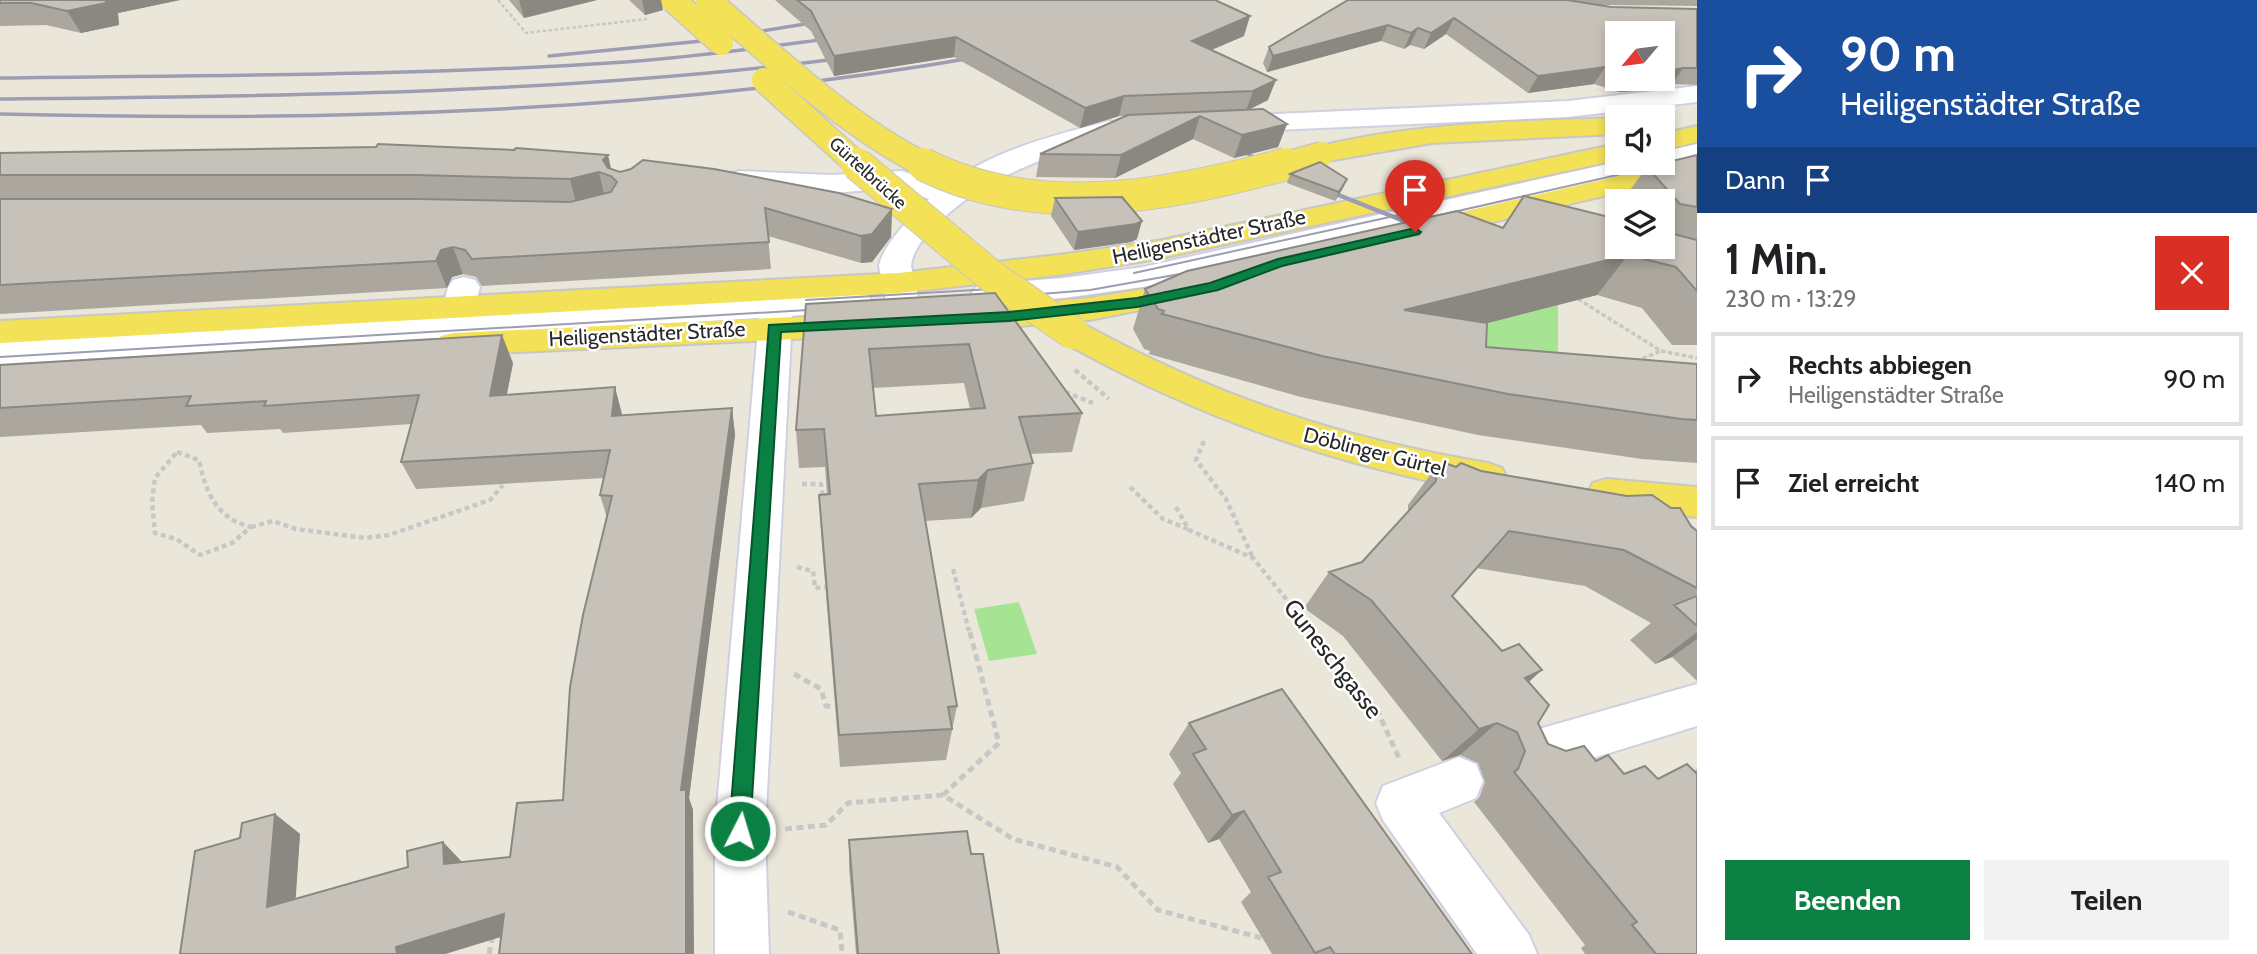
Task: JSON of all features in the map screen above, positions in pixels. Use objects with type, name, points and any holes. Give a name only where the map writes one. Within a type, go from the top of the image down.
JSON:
[{"type":"main road","name":"Gürtelbrücke","points":[[673,0],[954,248],[1006,289],[1073,333]]},
{"type":"main road","name":"Gürtelbrücke","points":[[708,0],[839,111],[891,148],[947,175],[980,186],[1022,194],[1070,200],[1135,198],[1180,191],[1322,154],[1388,140],[1445,132],[1605,126]]},
{"type":"main road","points":[[1675,124],[1697,123]]},
{"type":"main road","points":[[1675,139],[1697,134]]},
{"type":"main road","name":"Heiligenstädter Straße","points":[[0,332],[903,302],[1063,312],[1162,298],[1213,287],[1278,262],[1510,194],[1605,157]]},
{"type":"main road","name":"Heiligenstädter Straße","points":[[903,302],[1135,254],[1697,166]]},
{"type":"main road","name":"Heiligenstädter Straße","points":[[0,371],[457,316]]},
{"type":"main road","name":"Döblinger Gürtel","points":[[1073,333],[1177,388],[1219,407],[1289,431],[1408,463],[1525,483]]},
{"type":"main road","points":[[1577,490],[1697,502]]},
{"type":"street","points":[[1204,124],[1568,108],[1697,94]]},
{"type":"street","points":[[903,302],[895,266],[896,258],[922,222],[946,196],[971,180],[1005,164],[1108,130],[1134,125]]},
{"type":"street","points":[[1675,157],[1697,152]]},
{"type":"street","points":[[1510,194],[1605,173]]},
{"type":"street","points":[[709,177],[787,184],[902,179],[946,196]]},
{"type":"street","points":[[1510,194],[1557,228]]},
{"type":"street","points":[[742,954],[740,831],[776,308]]},
{"type":"street","points":[[0,352],[457,316]]},
{"type":"street","points":[[1525,756],[1697,705]]},
{"type":"street","points":[[1459,781],[1401,803],[1510,954]]},
{"type":"path","points":[[498,0],[526,33],[648,19]]},
{"type":"path","points":[[1573,297],[1586,301],[1661,351],[1697,358]]},
{"type":"path","points":[[1636,361],[1661,351]]},
{"type":"path","points":[[1059,387],[1066,393],[1093,403]]},
{"type":"path","points":[[1203,441],[1196,460],[1226,499],[1253,558]]},
{"type":"path","points":[[251,527],[232,543],[200,555],[176,539],[155,533],[152,502],[155,478],[177,452],[199,460],[206,494],[220,513],[238,525],[251,527],[273,521],[296,529],[365,538],[388,535],[490,500],[503,485]]},
{"type":"path","points":[[794,485],[821,484],[823,503]]},
{"type":"path","name":"Guneschgasse","points":[[1130,487],[1163,519],[1253,558],[1377,710],[1401,761],[1401,803]]},
{"type":"path","points":[[1175,507],[1189,530]]},
{"type":"path","points":[[790,565],[813,571],[815,588],[825,587]]},
{"type":"path","points":[[943,795],[999,743],[953,569]]},
{"type":"path","points":[[784,669],[821,689],[826,706],[835,707]]},
{"type":"path","points":[[777,830],[826,825],[848,803],[943,795],[1013,839],[1117,867],[1158,910],[1262,938]]},
{"type":"path","points":[[780,909],[840,930],[842,954]]},
{"type":"path","points":[[489,954],[495,929]]},
{"type":"green space","points":[[1558,305],[1558,368],[1405,344]]},
{"type":"green space","points":[[1019,602],[1037,654],[989,661],[974,609]]},
{"type":"building","points":[[0,0],[106,0],[106,3],[67,11],[31,3],[0,3]]},
{"type":"building","points":[[797,0],[1215,0],[1250,16],[1192,41],[1276,80],[1253,91],[1124,96],[1085,108],[956,37],[834,56],[811,11]]},
{"type":"building","points":[[1348,0],[1567,0],[1611,7],[1697,9],[1697,68],[1675,70],[1675,21],[1605,21],[1605,67],[1538,76],[1454,18],[1431,33],[1418,28],[1411,33],[1388,25],[1273,56],[1269,47]]},
{"type":"building","points":[[1263,109],[1287,124],[1242,135],[1200,116],[1121,155],[1040,154],[1128,115]]},
{"type":"building","points":[[378,144],[516,148],[608,155],[603,160],[608,168],[620,172],[631,169],[643,160],[714,169],[839,193],[892,209],[872,234],[861,236],[765,208],[769,242],[472,259],[465,250],[453,247],[441,250],[436,261],[0,285],[0,199],[417,199],[570,202],[611,192],[617,182],[611,176],[599,172],[570,179],[417,175],[0,175],[0,153],[376,147]]},
{"type":"building","points":[[1697,155],[1697,207],[1680,204],[1675,198],[1675,189],[1667,189],[1654,175],[1675,175],[1675,160]]},
{"type":"building","points":[[1320,162],[1347,179],[1339,192],[1290,174]]},
{"type":"building","points":[[1524,196],[1605,216],[1605,259],[1612,259],[1404,310],[1487,323],[1486,347],[1697,364],[1697,420],[1508,394],[1322,356],[1162,314],[1164,311],[1158,309],[1145,289],[1187,271],[1457,211],[1503,228]]},
{"type":"building","points":[[1122,197],[1142,221],[1078,232],[1055,198]]},
{"type":"building","points":[[1675,234],[1697,240],[1697,291],[1676,267],[1644,259],[1675,259]]},
{"type":"building","points":[[995,293],[1082,413],[1019,417],[1033,463],[988,470],[978,480],[919,484],[957,706],[948,707],[952,729],[839,735],[819,495],[830,494],[824,429],[796,430],[806,304]],"holes":[[[969,344],[985,408],[876,416],[869,349]]]},
{"type":"building","points":[[502,335],[490,396],[615,387],[612,416],[732,408],[681,790],[686,790],[686,954],[499,954],[504,914],[396,947],[397,954],[180,954],[195,851],[240,838],[242,823],[275,814],[267,907],[408,867],[407,851],[443,842],[444,864],[510,857],[517,803],[563,800],[570,687],[583,615],[612,496],[600,495],[610,450],[401,462],[419,395],[264,406],[266,401],[186,406],[191,396],[0,408],[0,365]]},
{"type":"building","points":[[1461,463],[1481,471],[1627,496],[1652,495],[1671,508],[1680,508],[1697,531],[1697,588],[1624,550],[1509,531],[1452,596],[1502,651],[1519,644],[1542,670],[1525,678],[1549,705],[1538,723],[1548,744],[1566,751],[1584,746],[1596,761],[1608,755],[1624,774],[1645,766],[1658,779],[1687,764],[1697,774],[1697,954],[1656,954],[1632,925],[1637,922],[1514,772],[1518,769],[1525,751],[1517,732],[1497,723],[1479,729],[1371,600],[1329,572],[1362,562],[1436,481],[1436,467],[1445,469],[1448,464],[1456,467]]},
{"type":"building","points":[[1697,596],[1697,626],[1674,605]]},
{"type":"building","points":[[1282,689],[1472,954],[1335,954],[1330,947],[1315,953],[1268,877],[1281,872],[1244,811],[1232,815],[1193,754],[1206,749],[1189,723]]},
{"type":"building","points":[[967,831],[971,854],[983,854],[999,954],[858,954],[849,840]]},
{"type":"tram line","points":[[1418,220],[1697,157]]},
{"type":"tram line","points":[[1134,273],[1431,208]]},
{"type":"tram line","points":[[978,299],[1090,290],[1197,271]]},
{"type":"tram line","points":[[806,300],[991,289]]},
{"type":"tram line","points":[[0,357],[825,309]]},
{"type":"railway","points":[[549,56],[702,41],[823,21]]},
{"type":"railway","points":[[0,78],[312,74],[547,67],[730,52],[835,38]]},
{"type":"railway","points":[[0,114],[368,114],[613,102],[857,76],[978,57]]},
{"type":"railway","points":[[0,99],[318,94],[528,86],[739,70],[845,58]]},
{"type":"railway","points":[[1231,146],[1273,166]]},
{"type":"railway","points":[[1269,164],[1316,186],[1424,229]]},
{"type":"route","points":[[740,831],[774,328],[1009,317],[1137,302],[1213,287],[1278,262],[1415,232]]}]
